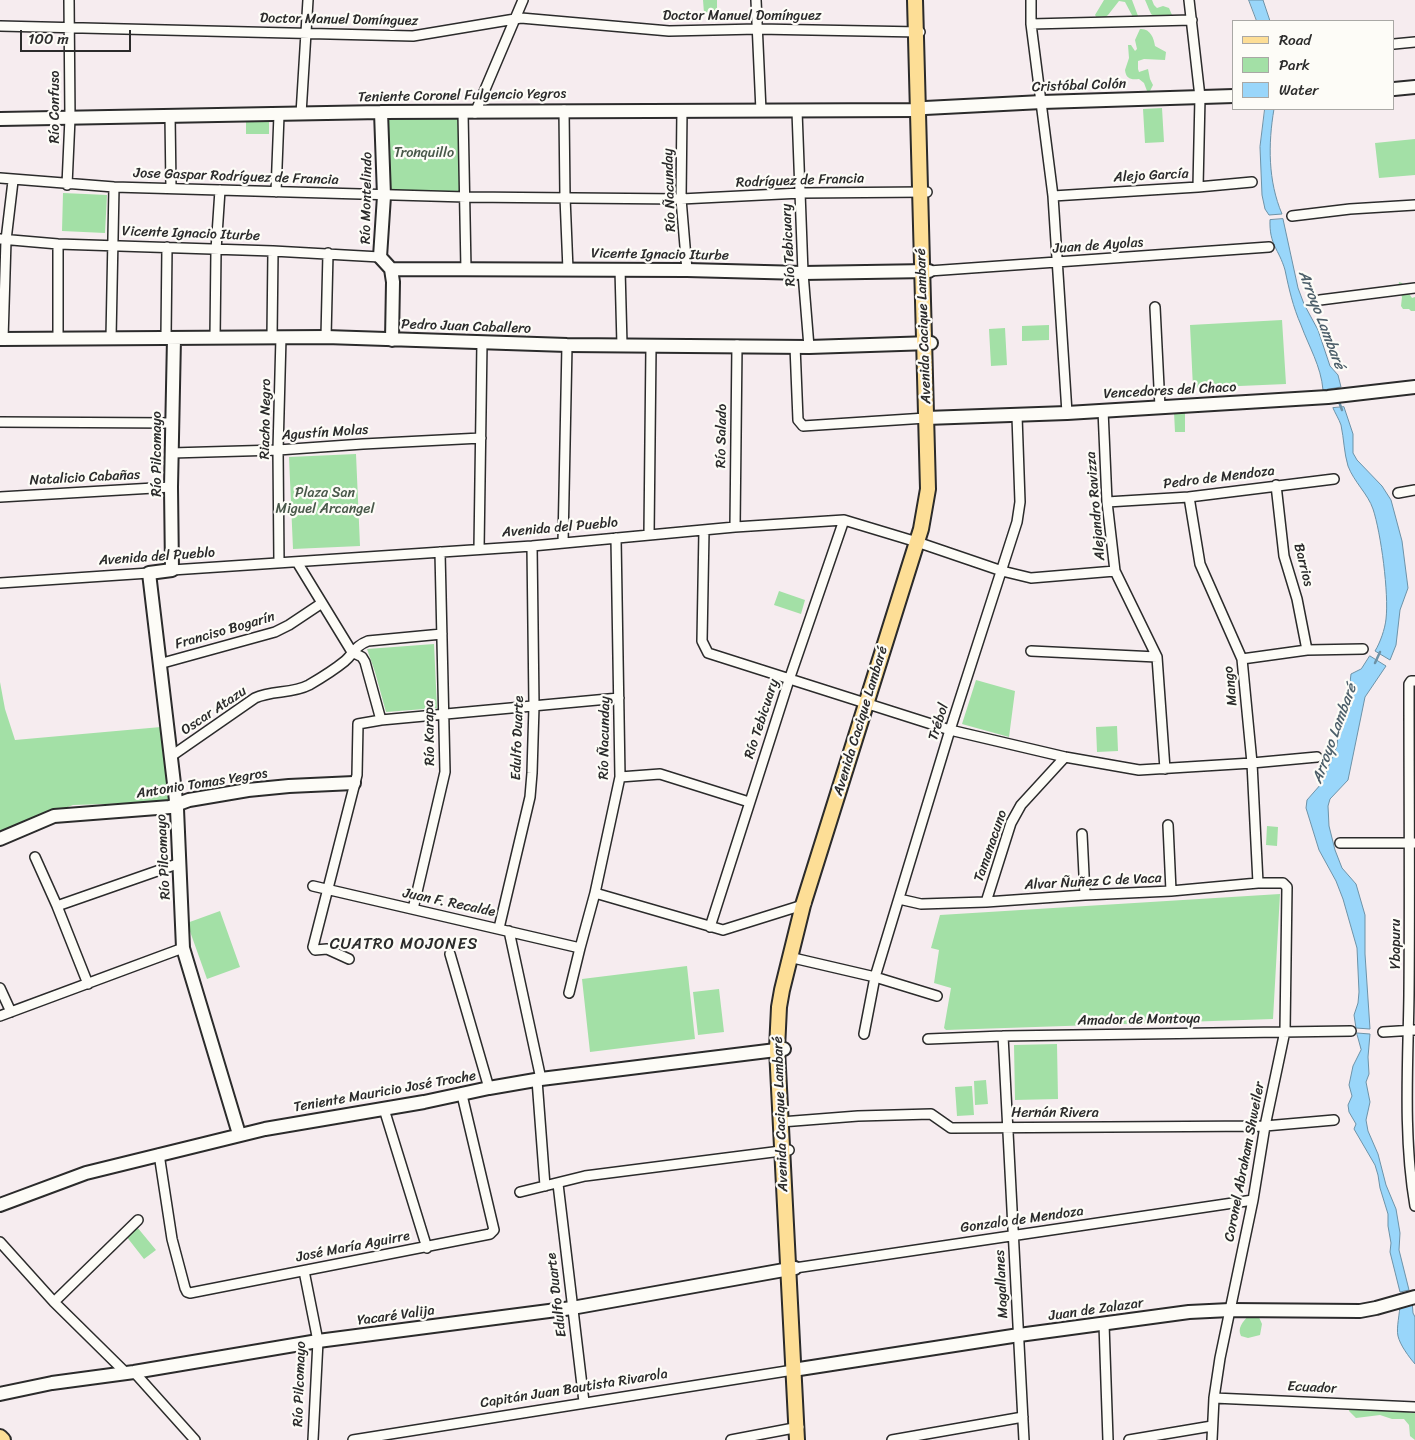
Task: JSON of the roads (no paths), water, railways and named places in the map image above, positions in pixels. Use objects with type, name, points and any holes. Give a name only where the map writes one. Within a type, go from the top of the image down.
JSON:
[{"type":"main road","name":"Avenida Cacique Lambaré","points":[[800,1433],[781,1049],[792,958],[808,899],[930,516],[934,489],[930,418],[919,32],[915,0]]},
{"type":"main road","name":"Avenida Cacique Lambaré","points":[[919,32],[922,0]]},
{"type":"main road","points":[[0,1437],[3,1440]]},
{"type":"street","name":"Río Confuso","points":[[67,185],[70,118],[69,0]]},
{"type":"street","points":[[302,114],[308,0]]},
{"type":"street","points":[[466,270],[469,113],[523,0]]},
{"type":"street","points":[[756,0],[761,111]]},
{"type":"street","points":[[1031,0],[1031,24],[1053,196],[1067,413]]},
{"type":"street","points":[[1189,0],[1200,97],[1198,187]]},
{"type":"street","name":"Doctor Manuel Domínguez","points":[[0,26],[420,35],[523,18],[669,31],[758,29],[919,32]]},
{"type":"street","points":[[1031,24],[1192,20]]},
{"type":"street","points":[[1395,44],[1415,42]]},
{"type":"street","points":[[1395,89],[1415,87]]},
{"type":"street","name":"Cristóbal Colón","points":[[921,109],[1042,102],[1232,96]]},
{"type":"street","name":"Teniente Coronel Fulgencio Yegros","points":[[0,119],[564,110],[797,112],[921,109]]},
{"type":"street","points":[[564,110],[568,270]]},
{"type":"street","name":"Río Ñacunday","points":[[682,110],[681,199],[688,270]]},
{"type":"street","name":"Río Montelindo","points":[[381,112],[384,196],[380,257],[390,269]]},
{"type":"street","name":"Río Tebicuary","points":[[797,112],[803,273],[809,347]]},
{"type":"street","points":[[276,192],[279,114]]},
{"type":"street","points":[[170,115],[171,188]]},
{"type":"street","name":"Jose Gaspar Rodríguez de Francia","points":[[0,178],[114,188],[171,188],[384,196],[681,199]]},
{"type":"street","points":[[1,339],[3,240],[13,180]]},
{"type":"street","name":"Alejo García","points":[[1053,196],[1252,182]]},
{"type":"street","points":[[111,338],[114,188]]},
{"type":"street","points":[[215,338],[216,250],[220,190]]},
{"type":"street","name":"Rodríguez de Francia","points":[[681,199],[801,193],[924,192]]},
{"type":"street","points":[[1292,216],[1350,209],[1415,205]]},
{"type":"street","name":"Vicente Ignacio Iturbe","points":[[3,240],[58,244],[328,253],[380,257]]},
{"type":"street","points":[[58,244],[58,339]]},
{"type":"street","name":"Río Pilcomayo","points":[[167,247],[172,453],[172,570]]},
{"type":"street","name":"Juan de Ayolas","points":[[926,271],[1269,247]]},
{"type":"street","name":"Riacho Negro","points":[[273,251],[277,337],[279,562]]},
{"type":"street","points":[[326,337],[328,253]]},
{"type":"street","points":[[390,269],[393,282],[392,340]]},
{"type":"street","name":"Vicente Ignacio Iturbe","points":[[390,269],[620,269],[803,273],[926,271]]},
{"type":"street","points":[[620,269],[622,345]]},
{"type":"street","points":[[1320,300],[1415,288]]},
{"type":"street","points":[[1155,307],[1160,407]]},
{"type":"street","name":"Pedro Juan Caballero","points":[[1,339],[326,337],[567,345],[809,347],[928,343]]},
{"type":"street","points":[[479,550],[482,342]]},
{"type":"street","points":[[564,543],[567,345]]},
{"type":"street","name":"Río Salado","points":[[735,527],[737,345]]},
{"type":"street","points":[[649,535],[651,346]]},
{"type":"street","points":[[795,346],[798,420],[803,426],[930,418]]},
{"type":"street","name":"Vencedores del Chaco","points":[[930,418],[1017,416],[1328,397],[1415,387]]},
{"type":"street","name":"Alejandro Ravizza","points":[[1103,410],[1107,502],[1115,571],[1157,657],[1165,769]]},
{"type":"street","name":"Trébol","points":[[864,1034],[875,977],[950,730],[1017,522],[1020,502],[1017,416]]},
{"type":"street","points":[[0,422],[171,423]]},
{"type":"street","name":"Agustín Molas","points":[[172,453],[278,450],[481,438]]},
{"type":"street","name":"Pedro de Mendoza","points":[[1107,502],[1189,497],[1334,479]]},
{"type":"street","name":"Barrios","points":[[1276,485],[1284,556],[1297,599],[1308,650]]},
{"type":"street","name":"Natalicio Cabañas","points":[[0,497],[171,487]]},
{"type":"street","points":[[1398,493],[1415,490]]},
{"type":"street","name":"Mango","points":[[1189,497],[1200,564],[1242,658],[1252,763],[1258,883]]},
{"type":"street","name":"Río Tebicuary","points":[[710,927],[789,680],[844,520]]},
{"type":"street","name":"Avenida del Pueblo","points":[[0,583],[279,562],[479,550],[735,527],[844,520],[1002,571],[1031,578],[1115,571]]},
{"type":"street","points":[[704,530],[702,641],[708,653],[950,730],[1065,757],[1139,770],[1317,757]]},
{"type":"street","name":"Río Ñacunday","points":[[569,994],[595,893],[620,777],[616,538]]},
{"type":"street","name":"Edulfo Duarte","points":[[499,928],[530,797],[534,706],[532,546]]},
{"type":"street","name":"Río Karapa","points":[[413,909],[445,772],[440,552]]},
{"type":"street","points":[[297,562],[352,652],[362,657],[366,662],[382,720]]},
{"type":"street","name":"Río Pilcomayo","points":[[149,573],[176,804],[184,948],[240,1134]]},
{"type":"street","name":"Franciso Bogarín","points":[[159,664],[275,632],[322,603]]},
{"type":"street","name":"Oscar Atazu","points":[[170,758],[247,703],[263,695],[301,689],[346,660],[360,644],[368,641],[442,634]]},
{"type":"street","points":[[1242,658],[1308,650],[1363,649]]},
{"type":"street","points":[[1031,651],[1157,657]]},
{"type":"street","name":"Ybapuru","points":[[1412,682],[1412,1030],[1408,1104],[1411,1180],[1415,1206]]},
{"type":"street","points":[[349,959],[327,949],[313,949],[358,766],[358,724],[382,720],[619,698]]},
{"type":"street","name":"Tamanacuno","points":[[986,902],[1011,823],[1021,805],[1065,757]]},
{"type":"street","points":[[620,777],[660,774],[749,802]]},
{"type":"street","name":"Antonio Tomas Yegros","points":[[0,839],[54,816],[170,807],[176,804],[248,790],[354,783]]},
{"type":"street","points":[[1168,826],[1171,891]]},
{"type":"street","points":[[1082,834],[1085,894]]},
{"type":"street","points":[[1340,844],[1412,843]]},
{"type":"street","points":[[35,857],[88,984]]},
{"type":"street","points":[[57,906],[180,863]]},
{"type":"street","name":"Alvar Ñuñez C de Vaca","points":[[899,899],[921,904],[986,902],[1085,894],[1171,891],[1258,883],[1283,884],[1287,887]]},
{"type":"street","name":"Juan F. Recalde","points":[[314,886],[328,891],[499,928],[580,948]]},
{"type":"street","name":"Coronel Abraham Shweiler","points":[[1212,1440],[1214,1398],[1253,1200],[1265,1126],[1285,1031],[1287,887]]},
{"type":"street","points":[[595,893],[723,930],[808,899]]},
{"type":"street","points":[[509,931],[539,1080],[545,1186]]},
{"type":"street","points":[[0,1016],[184,948]]},
{"type":"street","points":[[450,954],[489,1088]]},
{"type":"street","points":[[792,958],[875,977],[937,996]]},
{"type":"street","points":[[0,988],[10,1012]]},
{"type":"street","points":[[1383,1032],[1412,1030]]},
{"type":"street","name":"Amador de Montoya","points":[[928,1039],[1003,1036],[1351,1031]]},
{"type":"street","name":"Magallanes","points":[[1003,1036],[1024,1440]]},
{"type":"street","name":"Teniente Mauricio José Troche","points":[[0,1205],[86,1173],[240,1134],[539,1080],[781,1049]]},
{"type":"street","name":"José María Aguirre","points":[[159,1154],[172,1239],[187,1292],[190,1293],[427,1248],[490,1234],[494,1230],[462,1095]]},
{"type":"street","points":[[384,1109],[427,1248]]},
{"type":"street","name":"Hernán Rivera","points":[[784,1121],[931,1114],[951,1128],[1265,1126],[1334,1120]]},
{"type":"street","points":[[520,1192],[585,1176],[786,1151]]},
{"type":"street","name":"Edulfo Duarte","points":[[558,1184],[584,1402]]},
{"type":"street","name":"Gonzalo de Mendoza","points":[[792,1269],[1253,1200]]},
{"type":"street","points":[[54,1302],[138,1220]]},
{"type":"street","points":[[0,1242],[54,1302],[130,1373],[195,1440]]},
{"type":"street","name":"Yacaré Valija","points":[[0,1394],[52,1383],[130,1373],[318,1342],[572,1308],[792,1269]]},
{"type":"street","name":"Río Pilcomayo","points":[[304,1271],[318,1342],[313,1440]]},
{"type":"street","name":"Juan de Zalazar","points":[[797,1370],[1019,1335],[1189,1312],[1230,1310],[1360,1311],[1414,1297]]},
{"type":"street","points":[[1104,1324],[1108,1440]]},
{"type":"street","name":"Capitán Juan Bautista Rivarola","points":[[353,1440],[584,1402],[797,1370]]},
{"type":"street","name":"Ecuador","points":[[1214,1398],[1412,1407]]},
{"type":"street","points":[[892,1440],[1023,1417]]},
{"type":"street","points":[[1129,1440],[1212,1426]]},
{"type":"street","points":[[731,1440],[800,1433]]},
{"type":"water","points":[[1249,0],[1263,0],[1270,20],[1257,20]]},
{"type":"water","points":[[1265,110],[1274,110],[1270,162],[1274,189],[1282,214],[1269,215],[1265,209],[1262,195],[1260,147]]},
{"type":"water","points":[[1283,219],[1298,288],[1318,330],[1330,366],[1338,375],[1341,387],[1323,390],[1317,365],[1296,311],[1283,263],[1271,235],[1270,220]]},
{"type":"water","points":[[1344,407],[1353,434],[1353,453],[1357,460],[1382,486],[1391,500],[1402,541],[1408,588],[1400,610],[1396,645],[1390,660],[1375,651],[1382,636],[1386,619],[1384,564],[1373,509],[1348,466],[1341,425],[1333,408]]},
{"type":"water","points":[[1370,656],[1386,666],[1365,697],[1348,780],[1330,799],[1328,806],[1329,826],[1335,850],[1342,868],[1356,884],[1365,915],[1365,954],[1370,1029],[1356,1028],[1354,1015],[1359,992],[1357,948],[1343,899],[1336,881],[1319,850],[1306,808],[1307,800],[1321,784],[1337,746],[1338,734],[1336,724],[1349,691],[1351,674],[1361,669]]},
{"type":"water","points":[[1357,1033],[1370,1034],[1369,1074],[1366,1082],[1370,1102],[1366,1120],[1386,1185],[1396,1209],[1400,1233],[1399,1250],[1409,1290],[1400,1292],[1390,1252],[1388,1214],[1378,1175],[1375,1165],[1354,1129],[1356,1124],[1349,1112],[1348,1105],[1352,1096],[1349,1085],[1353,1066],[1361,1050]]},
{"type":"water","points":[[1412,1300],[1415,1317],[1415,1364],[1399,1340],[1398,1333],[1400,1304]]},
{"type":"waterway","name":"Arroyo Lambaré","points":[[1338,399],[1342,410]]},
{"type":"waterway","name":"Arroyo Lambaré","points":[[1375,663],[1380,652]]},
{"type":"district","name":"CUATRO MOJONES","points":[[404,945]]},
{"type":"park label","name":"Tronquillo","points":[[424,153]]},
{"type":"park label","name":"Plaza San Miguel Arcangel","points":[[325,502]]}]
